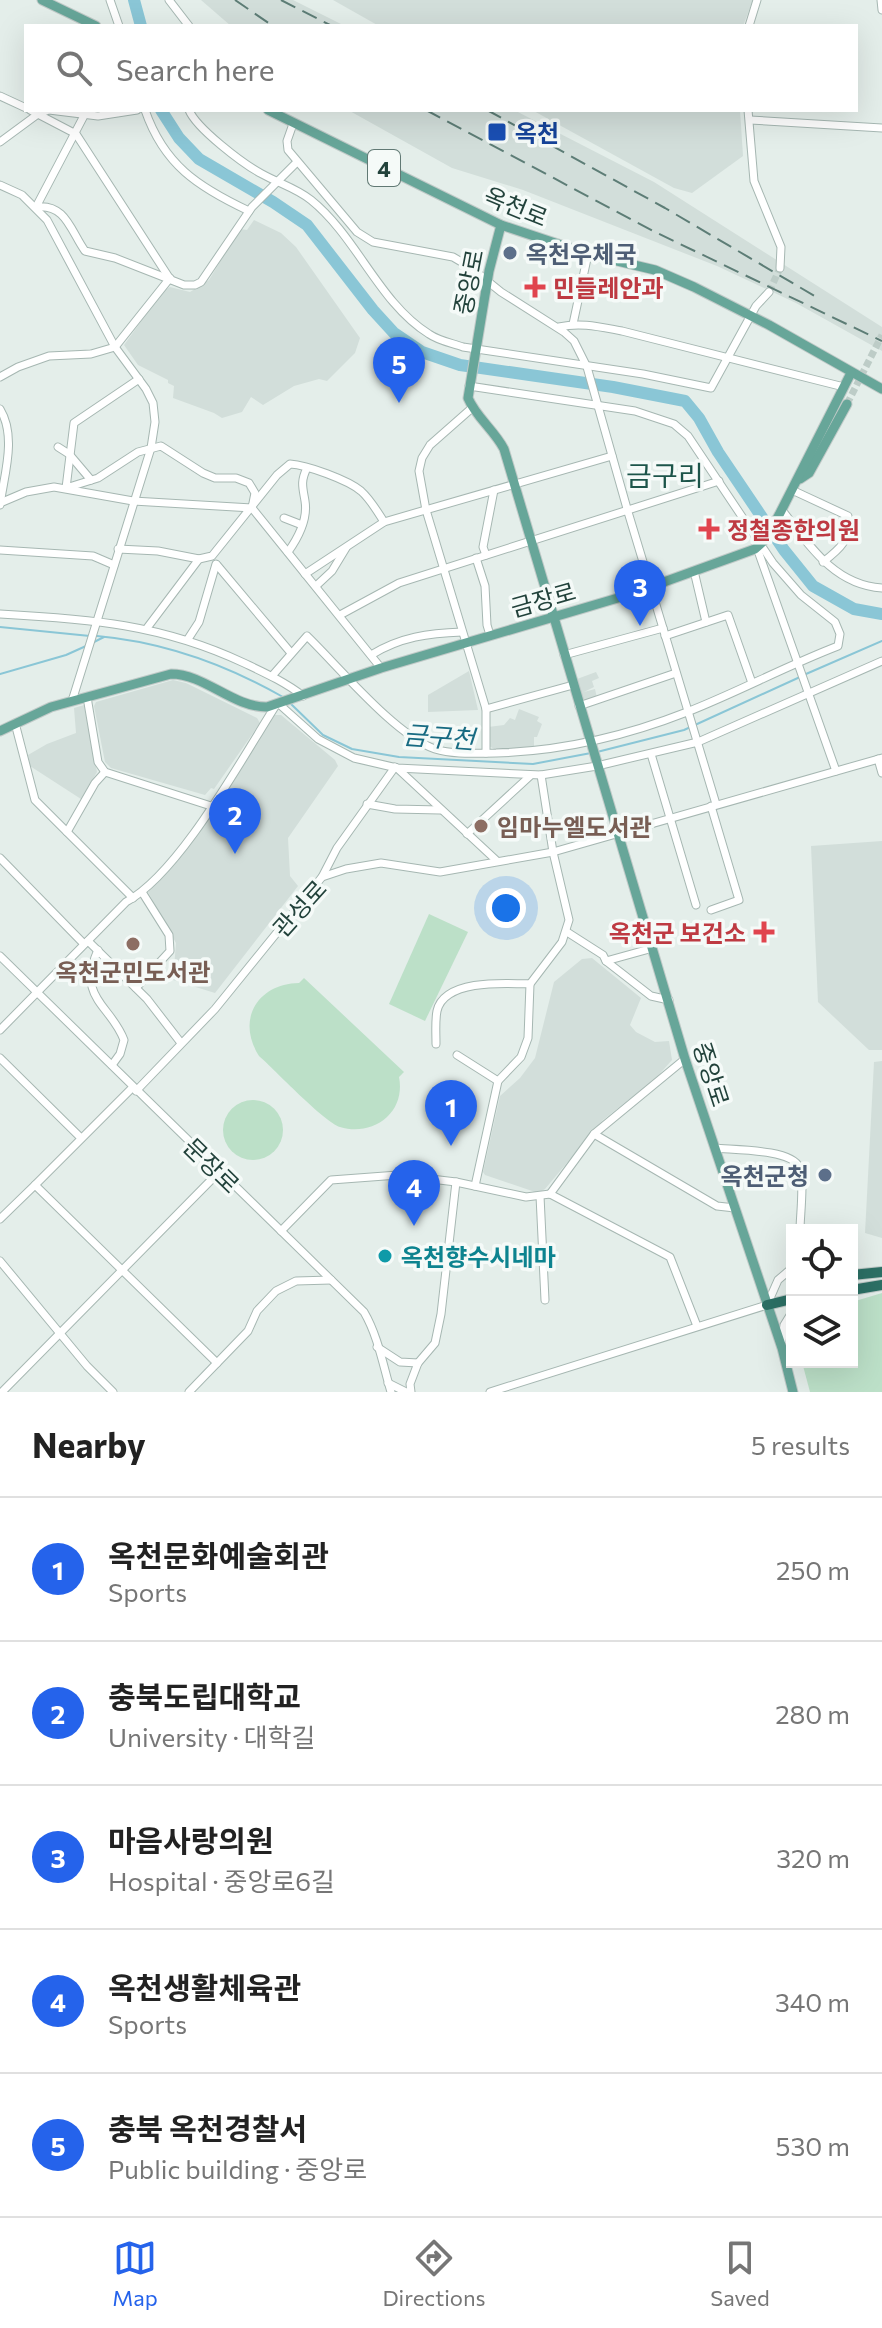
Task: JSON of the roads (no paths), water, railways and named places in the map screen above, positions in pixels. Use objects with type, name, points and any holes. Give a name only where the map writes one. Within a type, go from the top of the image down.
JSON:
[{"type":"highway","points":[[858,1274],[882,1272]]},
{"type":"highway","points":[[858,1289],[882,1285]]},
{"type":"highway","points":[[767,1305],[786,1300]]},
{"type":"main road","points":[[42,0],[92,24]]},
{"type":"main road","name":"옥천로","points":[[272,112],[501,225],[588,254],[655,270],[754,317]]},
{"type":"main road","name":"중앙로","points":[[469,383],[487,281],[501,225]]},
{"type":"main road","name":"4","points":[[754,317],[882,389]]},
{"type":"main road","points":[[761,544],[781,512],[851,373]]},
{"type":"main road","points":[[469,383],[468,398],[472,408],[496,434],[504,449],[591,745]]},
{"type":"main road","points":[[795,485],[809,473],[847,404]]},
{"type":"main road","name":"금장로","points":[[277,704],[464,637],[490,635],[651,587],[761,544]]},
{"type":"main road","points":[[0,731],[32,714],[171,674],[179,674],[254,707],[277,704]]},
{"type":"main road","name":"중앙로","points":[[591,745],[685,1059],[782,1348],[793,1392]]},
{"type":"street","points":[[110,0],[118,24]]},
{"type":"street","points":[[169,0],[187,24]]},
{"type":"street","points":[[750,24],[757,0]]},
{"type":"street","points":[[881,0],[882,10]]},
{"type":"street","points":[[0,96],[24,108]]},
{"type":"street","points":[[0,142],[30,112]]},
{"type":"street","points":[[33,112],[76,134],[170,278]]},
{"type":"street","points":[[146,112],[160,143],[175,164],[207,190],[250,209]]},
{"type":"street","points":[[189,112],[260,174],[296,190],[326,214],[392,298],[428,334],[463,347],[711,388],[754,317],[756,306],[769,292]]},
{"type":"street","points":[[748,112],[754,181],[781,247],[780,268]]},
{"type":"street","points":[[36,207],[86,113]]},
{"type":"street","points":[[750,120],[882,128]]},
{"type":"street","points":[[293,124],[287,141],[288,150],[357,232],[367,238],[429,255],[453,257],[574,341],[587,366],[598,402],[697,740],[739,900],[711,910]]},
{"type":"street","points":[[36,207],[51,208],[65,216],[85,251],[115,258],[184,285],[195,285],[201,282],[250,209],[297,162]]},
{"type":"street","points":[[0,185],[22,195],[47,220],[115,347],[153,403],[155,422],[151,448],[72,701]]},
{"type":"street","points":[[573,324],[588,254]]},
{"type":"street","points":[[0,377],[49,356],[91,354],[115,347],[170,278]]},
{"type":"street","points":[[558,327],[573,324],[622,331],[844,387]]},
{"type":"street","points":[[66,488],[74,423],[139,379]]},
{"type":"street","points":[[272,676],[307,636],[383,712],[425,743],[446,751],[486,753],[543,750],[591,745],[689,714],[838,646],[838,628],[831,617],[791,585],[683,429],[658,417],[598,402],[469,383]]},
{"type":"street","points":[[472,408],[443,431],[422,458],[419,481],[486,709],[486,753]]},
{"type":"street","points":[[0,409],[8,429],[0,504],[40,488],[66,488],[133,501],[252,508]]},
{"type":"street","points":[[58,447],[69,454],[91,480]]},
{"type":"street","points":[[66,488],[111,472],[128,457],[151,448],[166,447],[183,463],[215,478],[244,480],[254,489],[252,508],[381,668]]},
{"type":"street","points":[[305,574],[384,522],[612,456]]},
{"type":"street","points":[[118,549],[158,551],[199,559],[212,556],[284,467],[290,464],[360,490],[384,522]]},
{"type":"street","points":[[288,552],[302,525],[306,504],[301,488],[307,468]]},
{"type":"street","points":[[340,615],[399,583],[719,481]]},
{"type":"street","points":[[795,485],[848,516],[844,547],[823,562]]},
{"type":"street","points":[[486,555],[483,547],[494,490]]},
{"type":"street","points":[[781,512],[823,562],[859,583],[882,588]]},
{"type":"street","points":[[284,518],[302,525]]},
{"type":"street","points":[[761,544],[798,664],[836,771]]},
{"type":"street","points":[[316,586],[332,571],[348,546]]},
{"type":"street","points":[[0,550],[93,556],[114,565]]},
{"type":"street","points":[[215,550],[213,557],[217,565],[291,653]]},
{"type":"street","points":[[476,558],[485,586],[490,635]]},
{"type":"street","points":[[147,628],[199,559]]},
{"type":"street","points":[[188,639],[199,622],[217,565]]},
{"type":"street","points":[[694,571],[706,622]]},
{"type":"street","points":[[0,614],[147,628],[188,639],[272,676],[301,697]]},
{"type":"street","points":[[564,655],[728,615],[752,683]]},
{"type":"street","points":[[371,655],[391,643],[433,633],[464,637]]},
{"type":"street","points":[[0,1030],[86,942],[167,868],[277,704],[335,750],[354,758],[396,767],[541,775],[651,754],[697,740],[882,661]]},
{"type":"street","points":[[579,706],[676,673]]},
{"type":"street","points":[[486,709],[573,685]]},
{"type":"street","points":[[87,697],[98,762],[105,772],[211,806]]},
{"type":"street","points":[[15,723],[35,800],[133,898]]},
{"type":"street","points":[[651,754],[696,905]]},
{"type":"street","points":[[880,759],[882,773]]},
{"type":"street","name":"관성로","points":[[0,1219],[215,1009],[322,877],[381,863],[440,872],[553,852],[880,759]]},
{"type":"street","points":[[322,877],[337,848],[396,767]]},
{"type":"street","points":[[396,767],[497,861]]},
{"type":"street","points":[[67,832],[95,783],[105,772]]},
{"type":"street","points":[[467,834],[504,796],[530,775]]},
{"type":"street","points":[[475,1186],[498,1081],[521,1057],[528,1038],[530,984],[567,932],[569,920],[553,852],[541,775]]},
{"type":"street","points":[[367,804],[395,809],[440,810]]},
{"type":"street","points":[[0,858],[136,988],[181,1043]]},
{"type":"street","points":[[136,988],[170,951],[169,935],[142,892]]},
{"type":"street","points":[[567,932],[603,955],[606,961],[651,996],[669,1000]]},
{"type":"street","points":[[606,961],[653,948]]},
{"type":"street","points":[[98,950],[92,964],[93,992],[124,1040],[120,1054],[112,1065]]},
{"type":"street","name":"문장로","points":[[0,956],[364,1312],[375,1331],[388,1383]]},
{"type":"street","points":[[436,1044],[437,1008],[446,996],[463,987],[530,984]]},
{"type":"street","points":[[457,1055],[498,1081]]},
{"type":"street","points":[[0,1058],[81,1138]]},
{"type":"street","points":[[550,1194],[594,1134],[685,1059]]},
{"type":"street","points":[[594,1134],[717,1206],[735,1208]]},
{"type":"street","points":[[715,1148],[771,1153],[792,1160],[799,1166],[800,1224]]},
{"type":"street","points":[[2,1392],[219,1172]]},
{"type":"street","points":[[281,1231],[331,1180],[398,1175],[456,1182],[526,1197],[550,1194],[670,1257],[697,1326]]},
{"type":"street","points":[[389,1392],[388,1383],[409,1392],[418,1363],[435,1343],[456,1182]]},
{"type":"street","points":[[35,1185],[217,1363]]},
{"type":"street","points":[[540,1196],[545,1300]]},
{"type":"street","points":[[0,1261],[113,1392]]},
{"type":"street","points":[[490,1392],[767,1305],[778,1280],[786,1273]]},
{"type":"street","points":[[189,1392],[248,1331],[257,1311],[276,1291],[296,1281],[332,1280]]},
{"type":"street","points":[[782,1348],[786,1322]]},
{"type":"street","points":[[377,1347],[400,1362],[418,1363]]},
{"type":"waterway","name":"금구천","points":[[134,0],[140,24]]},
{"type":"waterway","name":"금구천","points":[[162,112],[179,138],[199,159],[307,225],[373,310],[394,333],[422,352],[460,365],[613,387],[685,401],[784,550],[813,586],[854,609],[882,614]]},
{"type":"waterway","name":"금구천","points":[[0,627],[90,636]]},
{"type":"waterway","name":"금구천","points":[[97,636],[146,643],[193,656],[239,674],[283,697]]},
{"type":"waterway","name":"금구천","points":[[92,643],[104,637]]},
{"type":"waterway","name":"금구천","points":[[806,674],[882,641]]},
{"type":"waterway","points":[[0,674],[86,646]]},
{"type":"waterway","name":"금구천","points":[[597,752],[684,730],[800,677]]},
{"type":"waterway","name":"금구천","points":[[291,704],[323,735],[352,749],[399,757],[533,764],[591,753]]},
{"type":"tunnel","points":[[769,292],[780,268]]},
{"type":"tunnel","points":[[847,404],[882,335]]},
{"type":"railway","points":[[235,0],[270,24]]},
{"type":"railway","points":[[281,0],[328,24]]},
{"type":"railway","points":[[430,112],[653,231],[882,341]]},
{"type":"railway","points":[[491,112],[665,208],[818,298]]},
{"type":"place","name":"옥천","points":[[497,132]]},
{"type":"place","name":"옥천우체국","points":[[510,253]]},
{"type":"place","name":"민들레안과","points":[[535,287]]},
{"type":"place","name":"충북 옥천경찰서","points":[[399,403]]},
{"type":"place","name":"정철종한의원","points":[[709,529]]},
{"type":"place","name":"마음사랑의원","points":[[640,626]]},
{"type":"place","name":"임마누엘도서관","points":[[481,826]]},
{"type":"place","name":"충북도립대학교","points":[[235,854]]},
{"type":"place","name":"옥천군 보건소","points":[[764,932]]},
{"type":"place","name":"옥천군민도서관","points":[[133,944]]},
{"type":"place","name":"옥천문화예술회관","points":[[451,1146]]},
{"type":"place","name":"옥천군청","points":[[825,1175]]},
{"type":"place","name":"옥천생활체육관","points":[[414,1226]]},
{"type":"place","name":"옥천향수시네마","points":[[385,1256]]},
{"type":"district","name":"금구리","points":[[665,475]]}]
